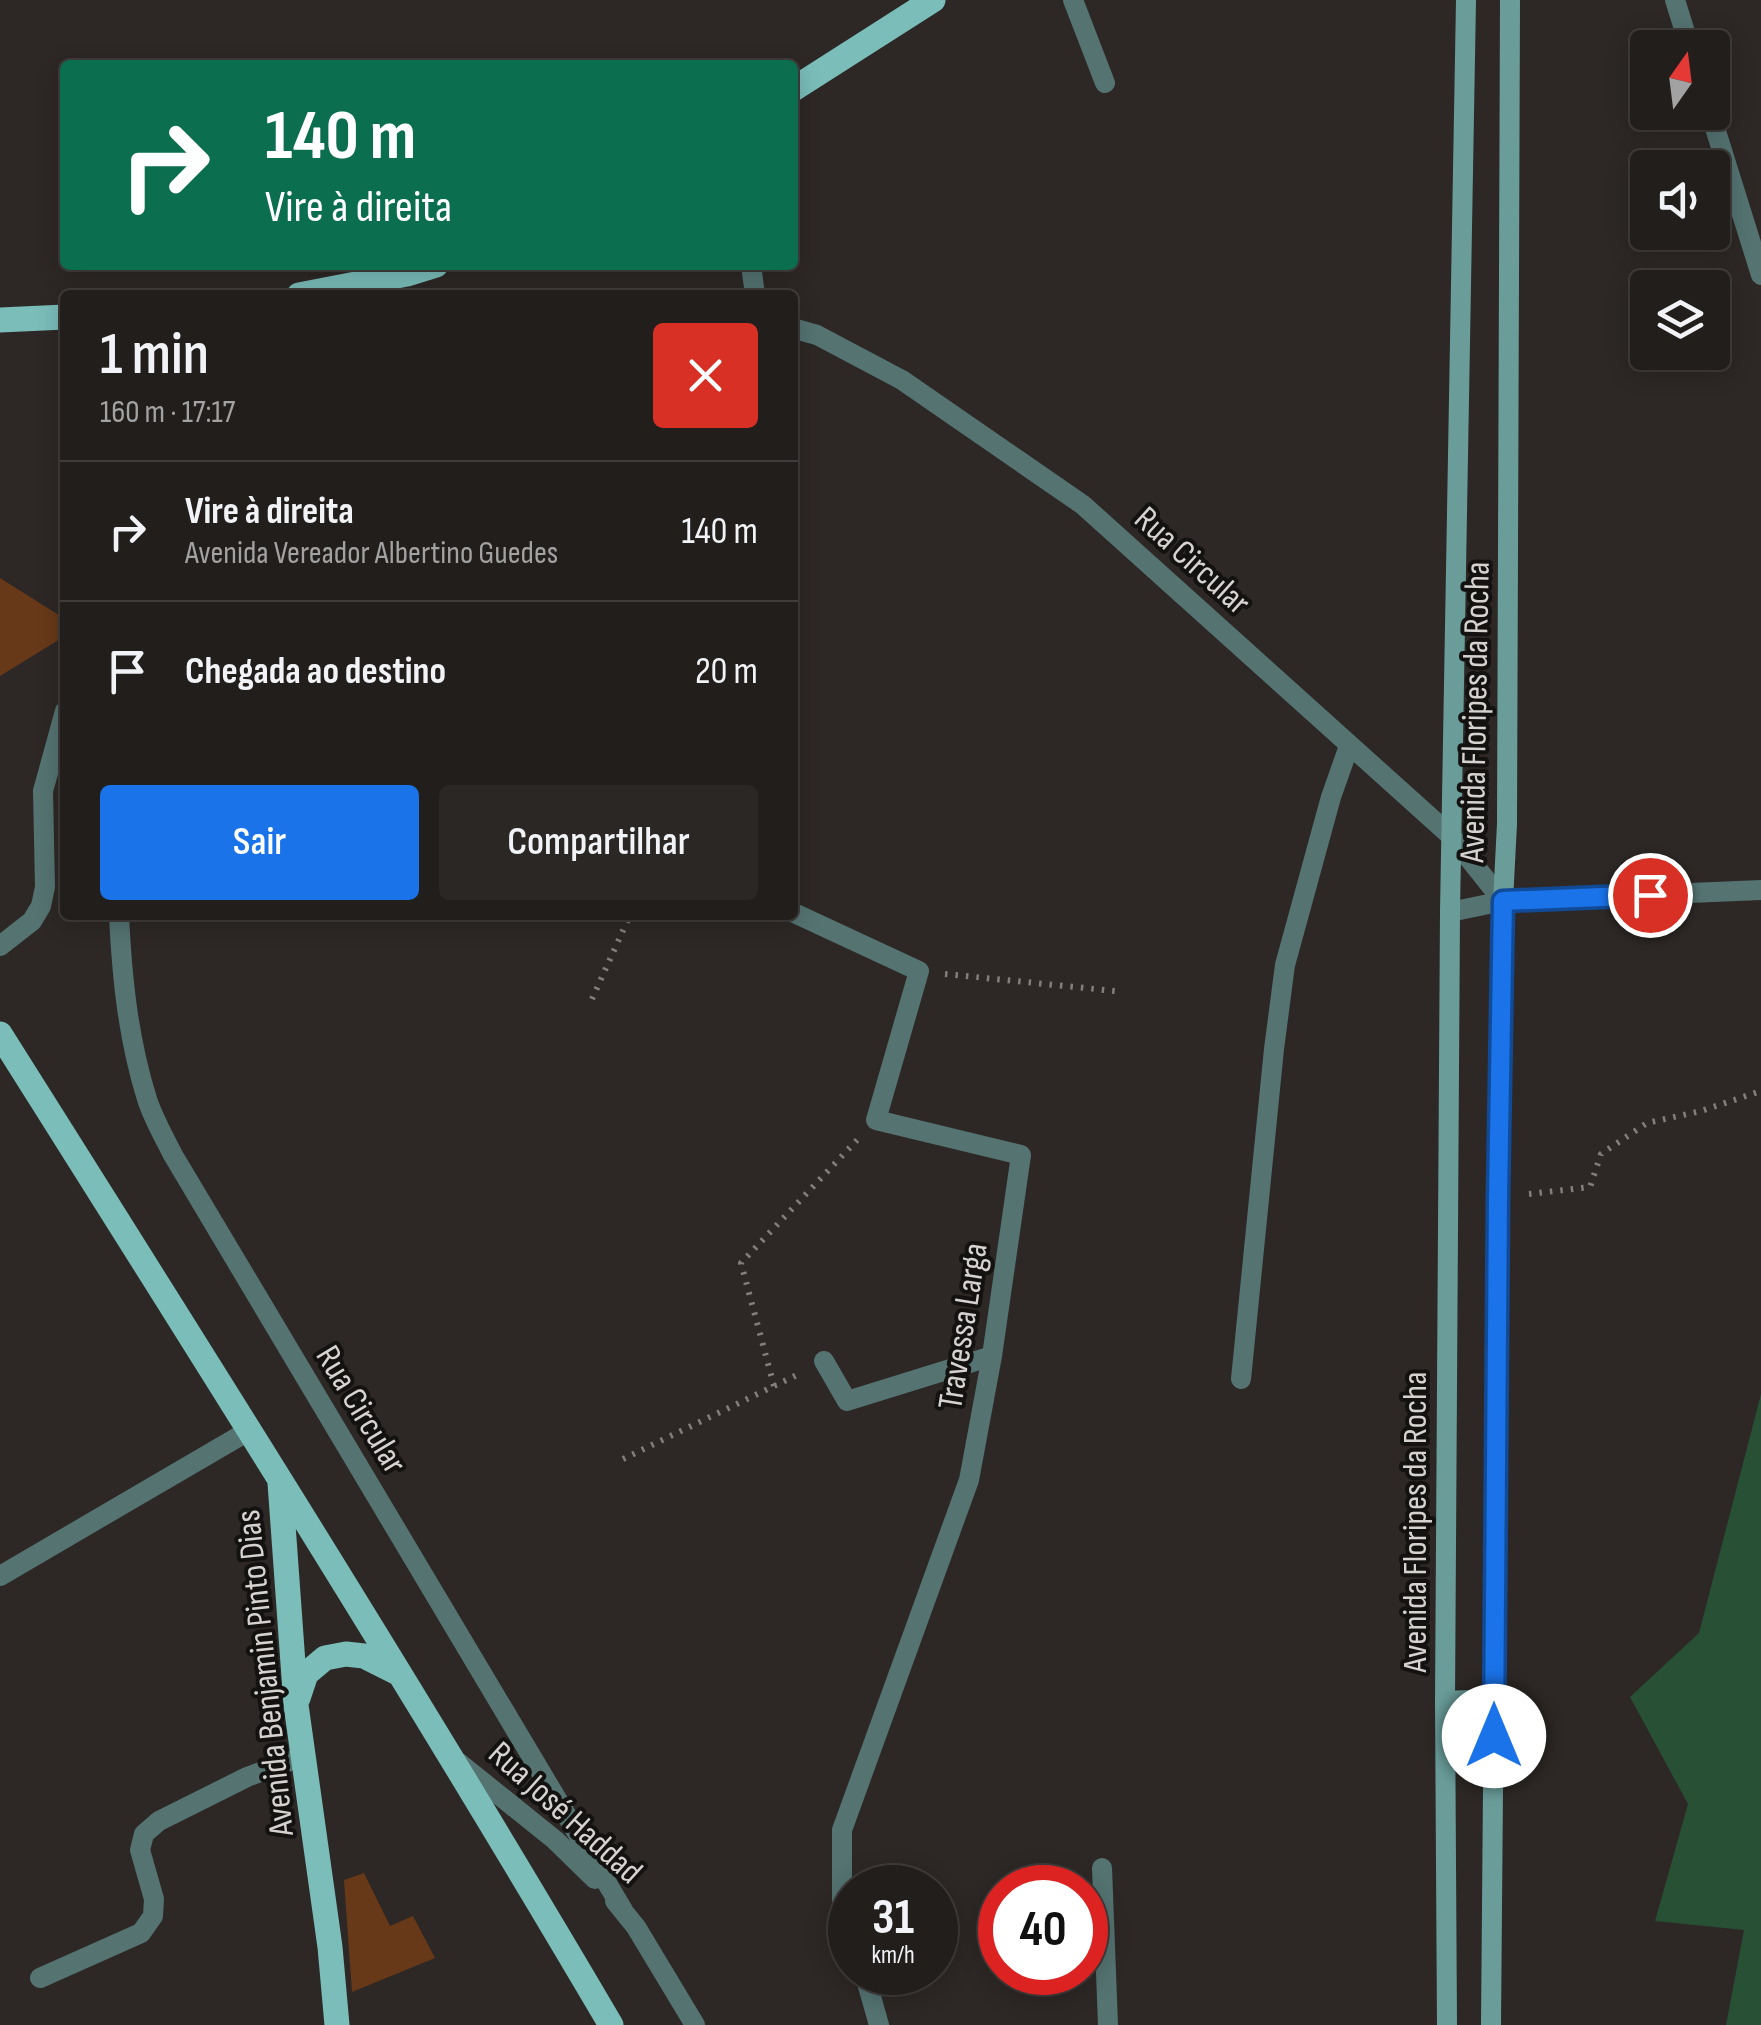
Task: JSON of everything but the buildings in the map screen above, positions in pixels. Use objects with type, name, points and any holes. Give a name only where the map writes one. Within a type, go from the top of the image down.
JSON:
[{"type":"main road","points":[[798,86],[933,0]]},
{"type":"main road","points":[[325,290],[420,270]]},
{"type":"main road","points":[[0,320],[60,317]]},
{"type":"main road","name":"Avenida Benjamin Pinto Dias","points":[[0,1034],[280,1479],[296,1706],[337,2025]]},
{"type":"main road","name":"Rua José Haddad","points":[[280,1479],[610,2025]]},
{"type":"main road","points":[[296,1706],[306,1674],[325,1658],[364,1656],[400,1674]]},
{"type":"street","points":[[1072,0],[1106,82]]},
{"type":"street","name":"Avenida Floripes da Rocha","points":[[1447,2025],[1450,912],[1466,0]]},
{"type":"street","name":"Avenida Floripes da Rocha","points":[[1492,2025],[1498,1197],[1507,824],[1510,0]]},
{"type":"street","points":[[1675,0],[1684,30]]},
{"type":"street","points":[[1716,130],[1761,275]]},
{"type":"street","name":"Rua Circular","points":[[798,330],[816,335],[902,380],[1083,505],[1451,836],[1503,901]]},
{"type":"street","points":[[0,946],[32,920],[41,906],[45,887],[43,790],[60,728]]},
{"type":"street","points":[[1241,1379],[1284,965],[1331,796],[1350,746]]},
{"type":"street","points":[[1450,912],[1503,901],[1761,890]]},
{"type":"street","points":[[798,915],[919,971],[876,1120]]},
{"type":"street","name":"Rua Circular","points":[[118,920],[132,1047],[148,1102],[172,1155],[622,1910]]},
{"type":"street","name":"Travessa Larga","points":[[842,1865],[842,1830],[968,1480],[992,1356],[1022,1155],[876,1120]]},
{"type":"street","points":[[824,1361],[847,1401],[992,1356]]},
{"type":"street","points":[[0,1576],[250,1430]]},
{"type":"street","points":[[1446,1700],[1494,1699]]},
{"type":"street","name":"Rua José Haddad","points":[[450,1755],[555,1840],[604,1888],[636,1927],[695,2025]]},
{"type":"street","points":[[40,1978],[141,1933],[153,1916],[154,1899],[140,1850],[144,1834],[159,1821],[247,1776],[303,1756]]},
{"type":"street","points":[[871,1995],[879,2025]]},
{"type":"street","points":[[1107,1995],[1108,2025]]},
{"type":"path","points":[[592,998],[628,920]]},
{"type":"path","points":[[919,971],[1115,991]]},
{"type":"path","points":[[1498,1197],[1590,1187],[1600,1154],[1647,1123],[1761,1091]]},
{"type":"path","points":[[774,1386],[741,1263],[876,1120]]},
{"type":"path","points":[[624,1459],[824,1361]]},
{"type":"green space","points":[[1761,1394],[1761,2025],[1726,2025],[1744,1930],[1655,1921],[1688,1804],[1630,1697],[1699,1633]]},
{"type":"route","points":[[1494,1736],[1503,901],[1650,895]]}]
